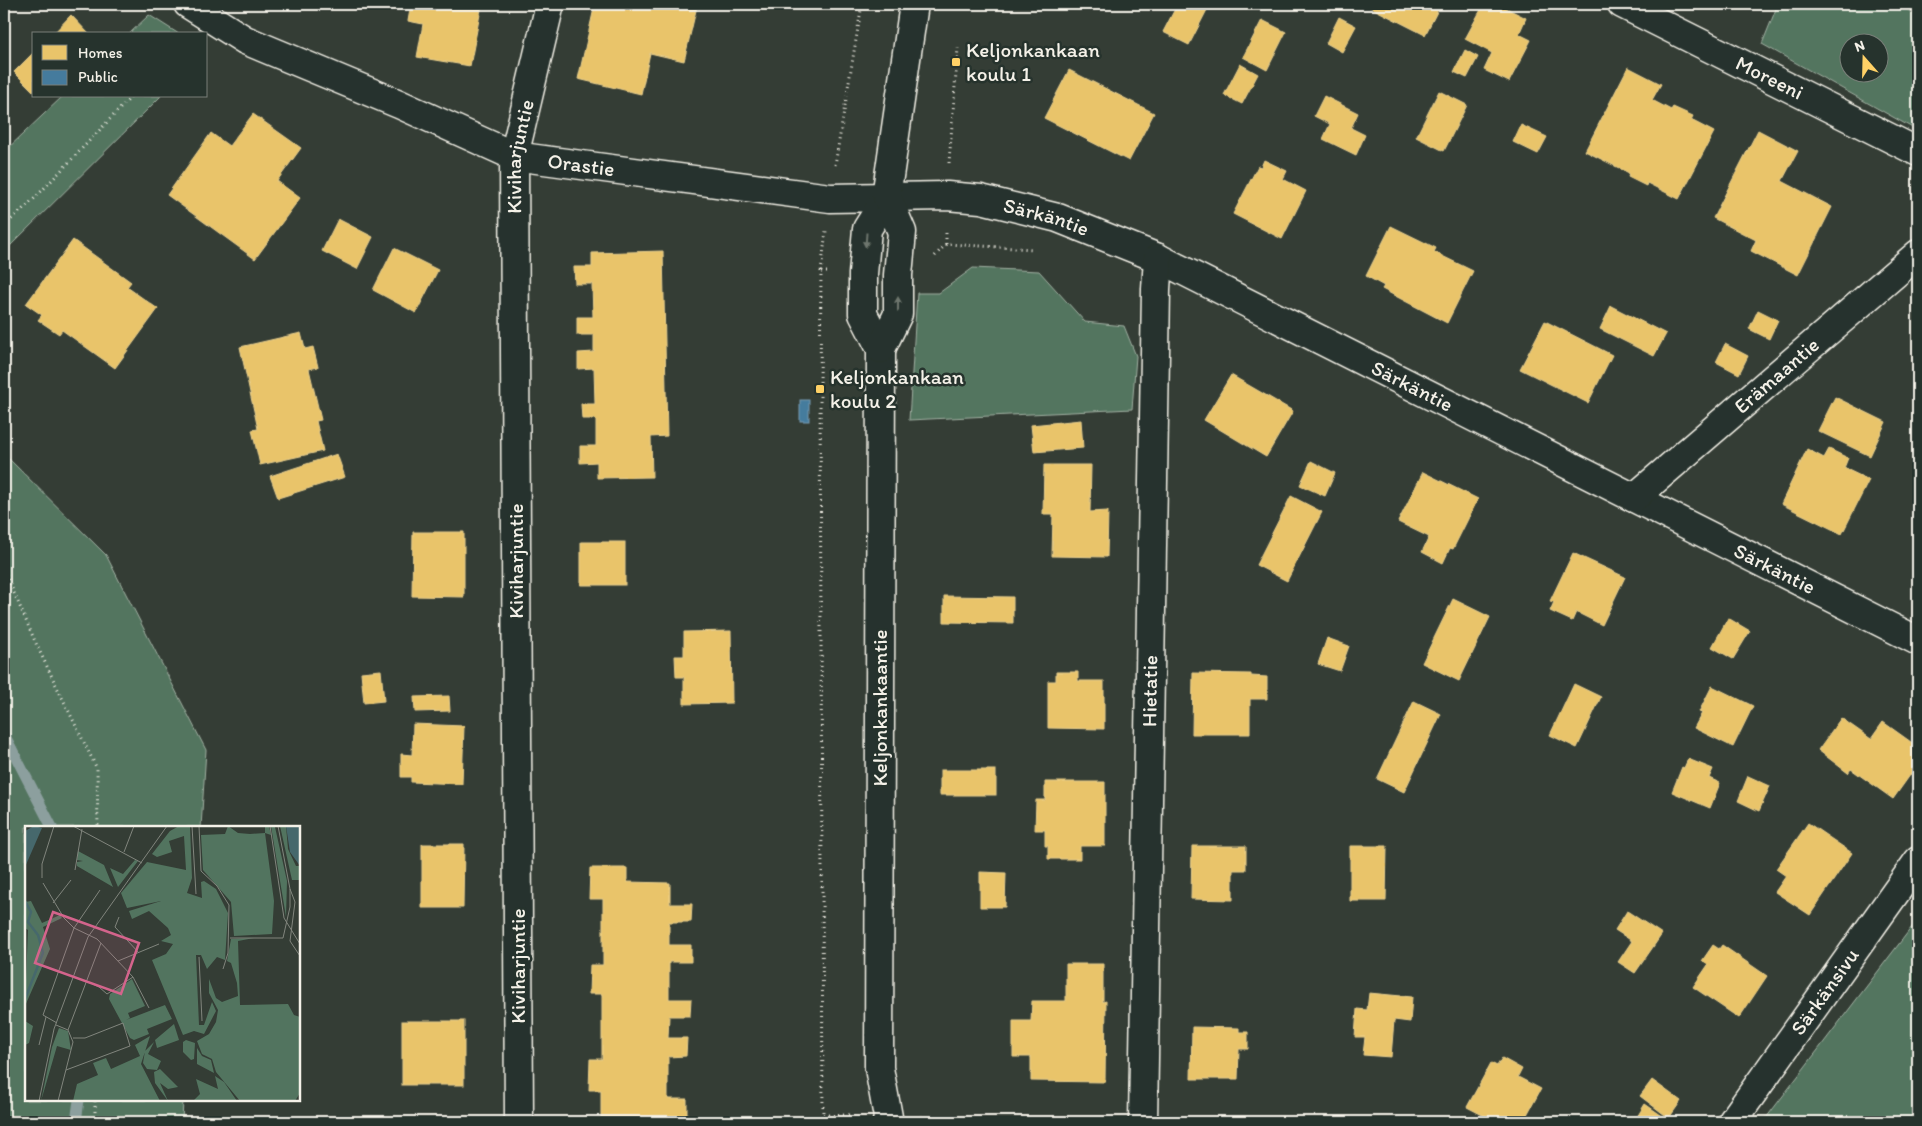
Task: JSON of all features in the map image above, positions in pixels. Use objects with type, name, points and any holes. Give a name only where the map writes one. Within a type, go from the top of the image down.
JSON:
[{"type":"street","name":"Orastie","points":[[188,4],[245,40],[399,104],[514,156],[830,198],[887,197]]},
{"type":"street","name":"Kiviharjuntie","points":[[518,1122],[514,156],[550,4]]},
{"type":"street","name":"Keljonkankaantie","points":[[881,349],[864,314],[867,229],[887,197],[914,4]]},
{"type":"street","name":"Moreeni","points":[[1622,4],[1918,152]]},
{"type":"street","name":"Särkäntie","points":[[887,197],[947,196],[981,199],[1058,218],[1158,258],[1918,640]]},
{"type":"street","name":"Keljonkankaantie","points":[[887,197],[902,232],[898,275],[898,314],[881,349],[879,1068],[888,1117],[887,1122]]},
{"type":"street","name":"Erämaantie","points":[[1634,498],[1918,254]]},
{"type":"street","name":"Hietatie","points":[[1143,1122],[1158,258]]},
{"type":"street","name":"Särkänsivu","points":[[1732,1122],[1918,861]]},
{"type":"street","name":"Keljonkankaantie","points":[[870,1122],[868,1114],[879,1068]]},
{"type":"path","points":[[823,1122],[821,272],[830,198],[862,4]]},
{"type":"path","points":[[898,275],[916,276],[946,244],[947,196],[958,48]]},
{"type":"path","points":[[4,226],[33,200],[130,98]]},
{"type":"path","points":[[946,244],[1040,250]]},
{"type":"path","points":[[821,272],[864,274]]},
{"type":"path","points":[[4,570],[38,648],[97,769],[98,826]]},
{"type":"path","points":[[94,1122],[95,1101]]},
{"type":"green space","points":[[1778,4],[1902,4],[1918,20],[1918,131],[1762,44]]},
{"type":"green space","points":[[149,15],[176,32],[131,32]]},
{"type":"green space","points":[[61,98],[159,98],[4,252],[4,152]]},
{"type":"green space","points":[[973,268],[1039,271],[1085,322],[1124,326],[1136,356],[1132,409],[909,420],[917,293],[939,293]]},
{"type":"green space","points":[[4,454],[106,555],[206,750],[201,826],[25,826],[25,1101],[183,1101],[182,1122],[4,1122]]},
{"type":"green space","points":[[1918,919],[1918,1122],[1763,1122]]},
{"type":"building: Homes","points":[[411,4],[482,4],[470,66],[417,57],[423,24],[408,21]]},
{"type":"building: Homes","points":[[595,4],[687,4],[697,6],[684,61],[650,53],[641,94],[578,79]]},
{"type":"building: Homes","points":[[1170,4],[1210,4],[1189,45],[1163,32],[1176,7]]},
{"type":"building: Homes","points":[[1364,4],[1441,4],[1425,35]]},
{"type":"building: Homes","points":[[1484,4],[1498,4],[1526,18],[1519,34],[1531,40],[1509,82],[1484,70],[1492,53],[1465,39]]},
{"type":"building: Homes","points":[[71,15],[87,32],[55,32]]},
{"type":"building: Homes","points":[[1339,17],[1356,26],[1342,52],[1326,43]]},
{"type":"building: Homes","points":[[1262,20],[1286,32],[1267,70],[1243,57]]},
{"type":"building: Homes","points":[[1465,50],[1478,57],[1467,78],[1454,72]]},
{"type":"building: Homes","points":[[32,54],[32,90],[14,72]]},
{"type":"building: Homes","points":[[1240,64],[1258,74],[1242,104],[1224,95]]},
{"type":"building: Homes","points":[[1628,67],[1661,84],[1652,100],[1671,110],[1673,107],[1693,116],[1691,120],[1714,132],[1679,199],[1647,183],[1646,186],[1628,177],[1629,173],[1585,151]]},
{"type":"building: Homes","points":[[1069,70],[1154,113],[1129,161],[1044,118]]},
{"type":"building: Homes","points":[[1439,91],[1467,105],[1444,151],[1416,137]]},
{"type":"building: Homes","points":[[1324,96],[1358,113],[1351,128],[1365,135],[1356,155],[1323,139],[1330,124],[1314,116]]},
{"type":"building: Homes","points":[[253,114],[301,148],[277,181],[300,198],[255,259],[167,195],[211,133],[229,146]]},
{"type":"building: Homes","points":[[1521,125],[1547,137],[1538,154],[1513,142]]},
{"type":"building: Homes","points":[[1758,130],[1798,151],[1782,181],[1832,207],[1798,275],[1751,251],[1756,240],[1713,218]]},
{"type":"building: Homes","points":[[1264,160],[1287,171],[1283,179],[1306,191],[1282,239],[1233,214],[1258,166],[1261,167]]},
{"type":"building: Homes","points":[[338,219],[373,237],[357,269],[322,251]]},
{"type":"building: Homes","points":[[1391,226],[1436,248],[1434,252],[1473,271],[1447,323],[1382,289],[1384,286],[1366,276]]},
{"type":"building: Homes","points":[[73,240],[131,282],[127,287],[158,309],[115,368],[62,330],[59,334],[38,320],[42,315],[26,304]]},
{"type":"building: Homes","points":[[394,248],[438,270],[416,313],[373,290]]},
{"type":"building: Homes","points":[[663,251],[667,436],[651,437],[652,477],[597,478],[597,462],[580,463],[580,446],[596,446],[596,419],[582,419],[581,404],[595,404],[594,368],[578,369],[578,353],[594,352],[594,335],[577,335],[577,317],[593,317],[592,284],[575,284],[574,267],[592,267],[592,253]]},
{"type":"building: Homes","points":[[1611,306],[1666,334],[1654,356],[1600,329]]},
{"type":"building: Homes","points":[[1758,310],[1778,320],[1769,339],[1749,329]]},
{"type":"building: Homes","points":[[1545,321],[1612,355],[1588,403],[1520,369]]},
{"type":"building: Homes","points":[[301,333],[305,349],[313,347],[318,367],[309,369],[321,420],[316,421],[323,451],[260,465],[252,430],[258,429],[240,347]]},
{"type":"building: Homes","points":[[1725,344],[1748,356],[1739,374],[1716,362]]},
{"type":"building: Homes","points":[[1231,375],[1293,411],[1266,457],[1204,420]]},
{"type":"building: Homes","points":[[1835,397],[1886,422],[1870,456],[1818,431]]},
{"type":"building: Homes","points":[[1081,420],[1083,448],[1034,452],[1031,425]]},
{"type":"building: Homes","points":[[1807,449],[1824,458],[1829,449],[1848,458],[1844,468],[1869,480],[1842,534],[1781,504]]},
{"type":"building: Homes","points":[[337,454],[345,477],[278,498],[270,476]]},
{"type":"building: Homes","points":[[1311,461],[1335,473],[1325,496],[1300,485]]},
{"type":"building: Homes","points":[[1044,465],[1091,465],[1090,512],[1108,511],[1107,557],[1052,556],[1053,514],[1043,514]]},
{"type":"building: Homes","points":[[1423,472],[1478,499],[1453,549],[1450,548],[1443,563],[1422,552],[1429,537],[1398,522]]},
{"type":"building: Homes","points":[[1291,496],[1322,512],[1287,581],[1256,565]]},
{"type":"building: Homes","points":[[413,532],[464,532],[464,597],[412,596]]},
{"type":"building: Homes","points":[[581,542],[625,542],[625,585],[581,585]]},
{"type":"building: Homes","points":[[1573,553],[1625,577],[1602,625],[1576,612],[1572,621],[1550,611],[1554,602],[1550,601]]},
{"type":"building: Homes","points":[[944,596],[1013,597],[1013,623],[944,622]]},
{"type":"building: Homes","points":[[1453,599],[1490,617],[1459,681],[1422,663]]},
{"type":"building: Homes","points":[[1728,618],[1750,631],[1733,659],[1712,647]]},
{"type":"building: Homes","points":[[731,631],[732,703],[684,704],[684,677],[676,677],[675,656],[684,656],[684,632]]},
{"type":"building: Homes","points":[[1327,638],[1349,646],[1340,671],[1318,664]]},
{"type":"building: Homes","points":[[381,670],[384,701],[364,703],[361,672]]},
{"type":"building: Homes","points":[[1056,672],[1078,672],[1078,681],[1104,681],[1104,729],[1048,728],[1048,681],[1056,681]]},
{"type":"building: Homes","points":[[1193,673],[1251,674],[1251,676],[1267,677],[1267,699],[1250,699],[1250,734],[1192,734]]},
{"type":"building: Homes","points":[[1574,684],[1601,697],[1577,748],[1550,735]]},
{"type":"building: Homes","points":[[1712,686],[1753,706],[1733,747],[1694,728],[1702,713],[1699,712]]},
{"type":"building: Homes","points":[[449,696],[450,711],[415,712],[414,697]]},
{"type":"building: Homes","points":[[1414,701],[1441,714],[1404,792],[1377,779]]},
{"type":"building: Homes","points":[[1841,718],[1871,739],[1883,722],[1918,747],[1918,764],[1893,799],[1851,769],[1848,773],[1818,750]]},
{"type":"building: Homes","points":[[413,724],[464,726],[462,784],[411,782],[411,777],[401,777],[401,754],[412,755]]},
{"type":"building: Homes","points":[[1688,759],[1713,769],[1709,778],[1720,783],[1710,808],[1672,792],[1682,767],[1684,768]]},
{"type":"building: Homes","points":[[940,770],[996,770],[996,795],[940,795]]},
{"type":"building: Homes","points":[[1748,776],[1770,786],[1759,811],[1738,801]]},
{"type":"building: Homes","points":[[1045,782],[1105,782],[1105,846],[1080,846],[1080,859],[1048,859],[1048,846],[1045,846],[1045,830],[1035,830],[1036,800],[1045,800]]},
{"type":"building: Homes","points":[[1808,823],[1852,853],[1810,915],[1775,892],[1786,876],[1776,869]]},
{"type":"building: Homes","points":[[422,844],[464,844],[463,908],[422,908]]},
{"type":"building: Homes","points":[[1192,846],[1246,846],[1246,870],[1233,870],[1233,900],[1191,899]]},
{"type":"building: Homes","points":[[1350,846],[1387,846],[1386,901],[1350,901]]},
{"type":"building: Homes","points":[[590,868],[627,868],[627,882],[670,883],[670,904],[692,904],[691,922],[669,922],[669,945],[691,945],[691,962],[669,962],[669,999],[691,999],[690,1016],[669,1016],[668,1038],[687,1038],[686,1056],[668,1057],[668,1099],[687,1099],[687,1117],[668,1117],[668,1122],[601,1122],[601,1090],[589,1090],[590,1059],[602,1059],[602,994],[589,994],[590,965],[603,965],[603,899],[589,899]]},
{"type":"building: Homes","points":[[980,872],[1006,873],[1005,907],[980,907]]},
{"type":"building: Homes","points":[[1627,911],[1662,934],[1635,973],[1618,962],[1632,941],[1615,930]]},
{"type":"building: Homes","points":[[1713,945],[1719,949],[1722,945],[1767,976],[1739,1018],[1693,987],[1708,965],[1702,961]]},
{"type":"building: Homes","points":[[1066,964],[1103,964],[1103,1002],[1106,1001],[1105,1082],[1031,1081],[1031,1057],[1013,1057],[1013,1021],[1031,1021],[1032,1001],[1066,1001]]},
{"type":"building: Homes","points":[[1369,993],[1412,997],[1410,1022],[1394,1020],[1391,1057],[1363,1055],[1365,1037],[1355,1037],[1357,1009],[1367,1010]]},
{"type":"building: Homes","points":[[402,1021],[464,1021],[464,1085],[402,1085]]},
{"type":"building: Homes","points":[[1192,1027],[1239,1028],[1239,1032],[1248,1032],[1248,1049],[1239,1049],[1238,1079],[1191,1079]]},
{"type":"building: Homes","points":[[1502,1058],[1522,1069],[1518,1077],[1541,1089],[1523,1122],[1496,1122],[1467,1107],[1491,1063],[1497,1066]]},
{"type":"building: Homes","points":[[1652,1080],[1681,1101],[1669,1118],[1640,1096]]},
{"type":"building: Homes","points":[[1645,1104],[1671,1122],[1634,1122]]},
{"type":"building: Public","points":[[800,400],[809,400],[809,421],[800,421]]},
{"type":"waterway","points":[[4,734],[51,826]]},
{"type":"waterway","points":[[76,1122],[79,1101]]},
{"type":"place","name":"Keljonkankaan koulu 1","points":[[956,62]]},
{"type":"place","name":"Keljonkankaan koulu 2","points":[[820,389]]}]
